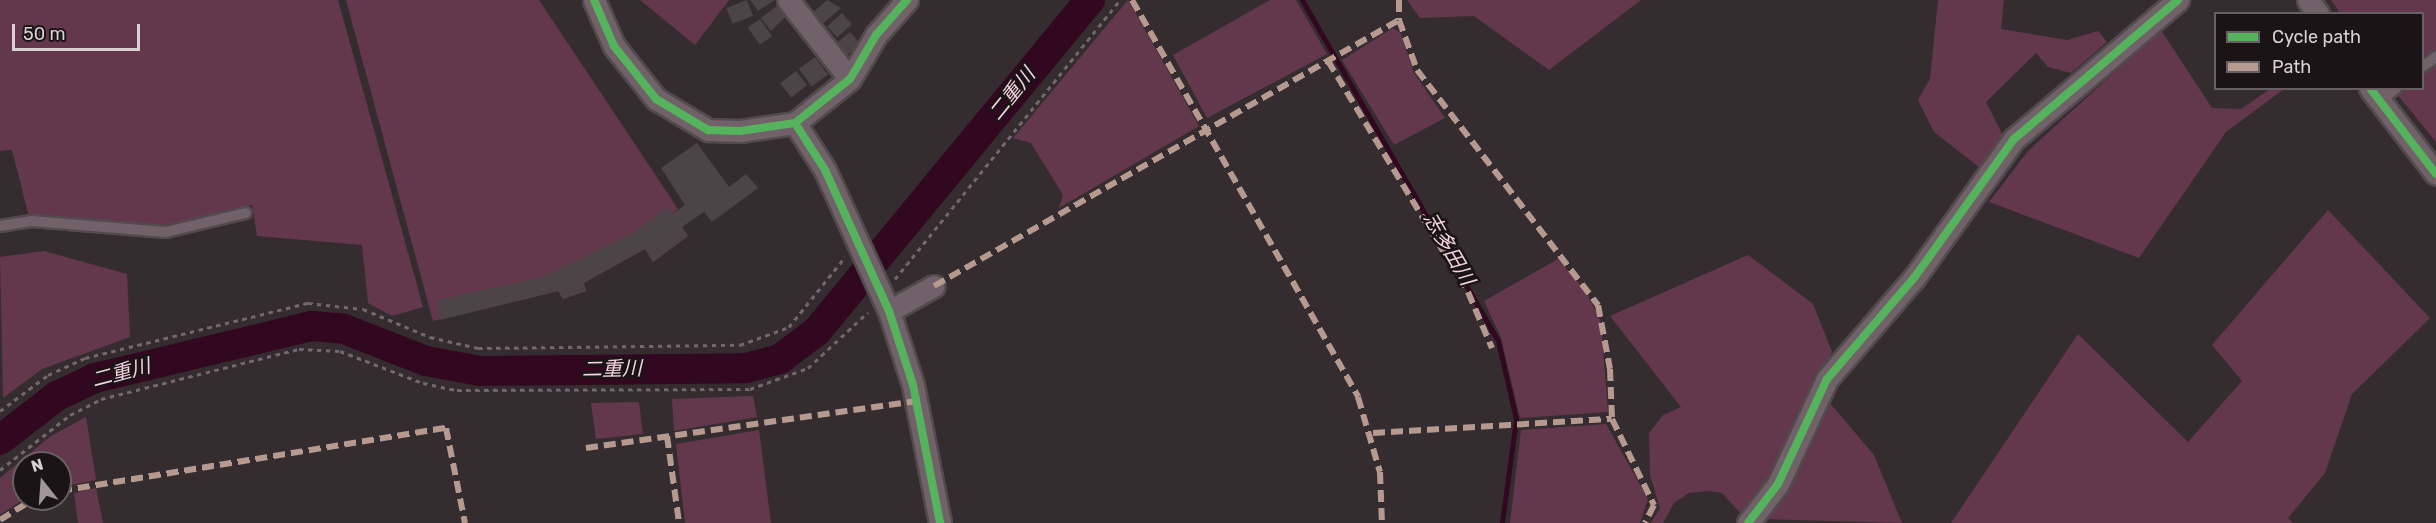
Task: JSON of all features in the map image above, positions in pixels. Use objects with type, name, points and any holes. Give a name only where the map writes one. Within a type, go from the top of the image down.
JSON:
[{"type":"street","points":[[594,0],[631,71],[656,99],[684,118],[708,129],[740,131],[795,123],[850,79],[876,35],[907,0]]},
{"type":"street","points":[[788,0],[850,79]]},
{"type":"street","points":[[1748,523],[1778,484],[1827,380],[1914,278],[2014,139],[2178,0]]},
{"type":"street","points":[[2382,93],[2436,174]]},
{"type":"street","points":[[795,123],[861,245],[883,298],[913,385],[940,523]]},
{"type":"street","points":[[883,298],[934,286]]},
{"type":"lane","points":[[2424,66],[2436,57]]},
{"type":"lane","points":[[0,226],[31,221],[166,232],[246,213]]},
{"type":"path","points":[[0,470],[92,403],[299,349],[340,351],[406,377],[457,390],[750,389],[808,368],[883,298],[960,193],[1120,0]]},
{"type":"path","points":[[0,411],[48,375],[85,358],[308,303],[363,309],[430,337],[478,348],[758,342],[804,313],[861,245]]},
{"type":"shaded area","points":[[0,0],[338,0],[423,307],[392,316],[368,303],[362,245],[257,236],[252,205],[174,226],[29,217],[12,150],[0,151]]},
{"type":"shaded area","points":[[346,0],[539,0],[678,209],[672,214],[688,236],[653,262],[645,249],[584,283],[586,291],[563,299],[558,291],[433,321]]},
{"type":"shaded area","points":[[640,0],[729,0],[695,45]]},
{"type":"shaded area","points":[[1128,0],[1199,126],[1059,208],[1063,195],[1031,143],[1013,138]]},
{"type":"shaded area","points":[[1270,0],[1296,0],[1327,54],[1207,118],[1173,55]]},
{"type":"shaded area","points":[[1407,0],[1641,0],[1549,70],[1474,16],[1420,18]]},
{"type":"shaded area","points":[[1938,0],[2004,0],[2001,29],[2067,40],[2098,31],[2107,42],[2071,73],[2048,67],[2036,53],[1986,102],[2003,136],[1979,167],[1934,132],[1918,100],[1930,79]]},
{"type":"shaded area","points":[[2331,0],[2436,0],[2436,142],[2394,90],[2424,90],[2424,12],[2339,12]]},
{"type":"shaded area","points":[[1393,28],[1400,32],[1414,73],[1445,118],[1394,145],[1342,60]]},
{"type":"shaded area","points":[[2161,30],[2212,108],[2241,109],[2269,90],[2283,90],[2226,132],[2139,258],[1989,202],[2028,151]]},
{"type":"shaded area","points":[[2328,210],[2430,318],[2352,394],[2325,473],[2288,518],[2293,523],[1951,523],[2078,334],[2188,442],[2242,381],[2212,345]]},
{"type":"shaded area","points":[[44,251],[127,274],[130,337],[42,369],[3,398],[0,257]]},
{"type":"shaded area","points":[[1748,255],[1813,304],[1832,352],[1764,488],[1742,515],[1722,493],[1708,491],[1689,493],[1674,503],[1663,523],[1651,523],[1660,508],[1650,475],[1649,433],[1663,415],[1681,407],[1610,316]]},
{"type":"shaded area","points":[[1558,259],[1585,290],[1601,322],[1608,412],[1520,418],[1501,338],[1484,301]]},
{"type":"shaded area","points":[[753,396],[757,417],[674,431],[672,399]]},
{"type":"shaded area","points":[[639,402],[643,434],[596,439],[591,403]]},
{"type":"shaded area","points":[[1830,403],[1874,455],[1902,523],[1765,519]]},
{"type":"shaded area","points":[[86,417],[96,480],[72,485],[72,451],[33,451],[51,436]]},
{"type":"shaded area","points":[[1606,424],[1648,499],[1640,523],[1510,523],[1521,430]]},
{"type":"shaded area","points":[[759,430],[771,523],[685,523],[676,444]]},
{"type":"shaded area","points":[[12,468],[12,507],[0,515],[0,478]]},
{"type":"shaded area","points":[[96,488],[103,523],[78,523],[74,493]]},
{"type":"building","points":[[747,0],[753,16],[733,24],[726,8]]},
{"type":"building","points":[[750,0],[775,0],[758,11]]},
{"type":"building","points":[[827,0],[841,8],[820,26],[810,15]]},
{"type":"building","points":[[777,6],[785,17],[771,31],[761,18]]},
{"type":"building","points":[[842,13],[852,24],[837,38],[827,26]]},
{"type":"building","points":[[760,19],[772,36],[760,45],[748,28]]},
{"type":"building","points":[[850,32],[860,44],[846,56],[836,44]]},
{"type":"building","points":[[815,57],[828,75],[812,87],[799,69]]},
{"type":"building","points":[[796,71],[807,85],[791,97],[780,83]]},
{"type":"building","points":[[697,143],[729,187],[746,174],[758,188],[712,222],[704,212],[682,227],[688,236],[653,262],[645,249],[583,283],[586,291],[563,299],[559,291],[440,320],[437,300],[542,277],[634,232],[668,207],[672,214],[685,205],[661,168]]},
{"type":"waterway","name":"二重川","points":[[0,440],[57,396],[95,378],[312,326],[344,329],[426,361],[480,371],[746,368],[780,359],[817,331],[1090,0]]},
{"type":"waterway","name":"志多田川","points":[[1302,0],[1498,341],[1516,419],[1502,523]]},
{"type":"marked path","points":[[1132,0],[1358,397],[1380,472],[1382,523]]},
{"type":"marked path","points":[[1399,0],[1399,20],[1417,70],[1598,305],[1610,369],[1612,419],[1654,505],[1645,523]]},
{"type":"marked path","points":[[934,286],[1399,20]]},
{"type":"marked path","points":[[1328,61],[1468,292],[1492,348]]},
{"type":"marked path","points":[[586,448],[917,401]]},
{"type":"marked path","points":[[1373,433],[1612,419]]},
{"type":"marked path","points":[[72,489],[446,428],[465,523]]},
{"type":"marked path","points":[[667,436],[679,523]]},
{"type":"marked path","points":[[0,520],[15,511]]},
{"type":"cycle path","points":[[594,0],[614,46],[656,99],[708,130],[740,131],[795,123],[850,79],[876,35],[907,0]]},
{"type":"cycle path","points":[[1748,523],[1778,484],[1827,379],[1914,278],[2014,139],[2178,0]]},
{"type":"cycle path","points":[[2372,90],[2436,174]]},
{"type":"cycle path","points":[[795,123],[825,170],[889,311],[913,385],[940,523]]}]
